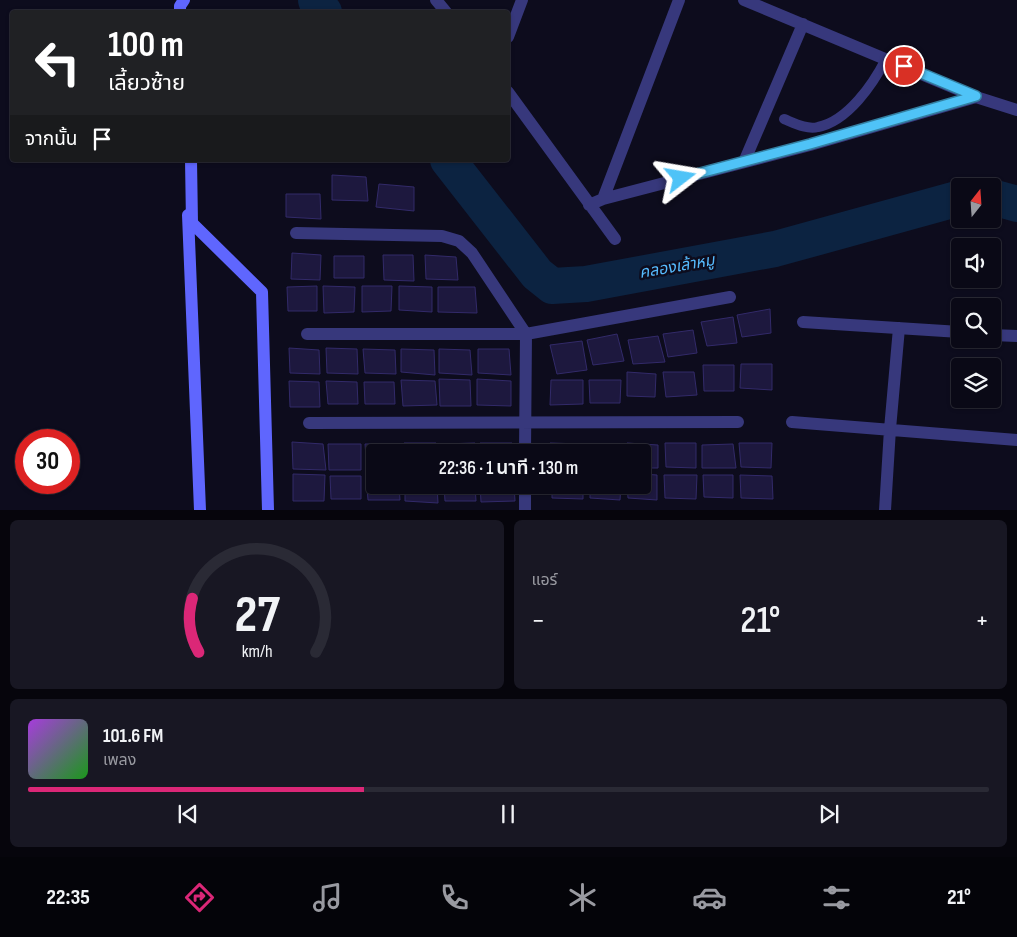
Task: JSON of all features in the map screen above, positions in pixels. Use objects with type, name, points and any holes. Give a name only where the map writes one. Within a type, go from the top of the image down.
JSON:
[{"type":"street","points":[[436,0],[444,10]]},
{"type":"street","points":[[510,32],[522,0]]},
{"type":"street","points":[[603,199],[679,0]]},
{"type":"street","points":[[744,0],[976,96],[1017,110]]},
{"type":"street","points":[[744,162],[803,24]]},
{"type":"street","points":[[510,95],[615,239]]},
{"type":"street","points":[[590,205],[603,199],[912,116],[976,96]]},
{"type":"street","points":[[186,162],[200,510]]},
{"type":"street","points":[[191,162],[192,223],[262,292],[268,510]]},
{"type":"street","points":[[296,233],[442,236],[459,240],[472,253],[526,334],[525,444]]},
{"type":"street","points":[[307,334],[526,334],[730,297]]},
{"type":"street","points":[[802,322],[951,331]]},
{"type":"street","points":[[885,510],[898,328]]},
{"type":"street","points":[[1001,335],[1017,336]]},
{"type":"street","points":[[309,423],[738,422]]},
{"type":"street","points":[[792,422],[1017,440]]},
{"type":"street","points":[[525,494],[525,510]]},
{"type":"lane","points":[[784,119],[807,127],[818,128],[838,118],[862,97],[875,80],[886,59]]},
{"type":"building","points":[[332,175],[366,177],[368,201],[332,200]]},
{"type":"building","points":[[379,184],[414,187],[414,211],[376,207]]},
{"type":"building","points":[[286,194],[320,194],[321,219],[286,217]]},
{"type":"building","points":[[292,253],[321,255],[320,280],[291,279]]},
{"type":"building","points":[[383,255],[413,255],[414,281],[384,280]]},
{"type":"building","points":[[425,255],[456,257],[458,280],[426,279]]},
{"type":"building","points":[[334,256],[364,256],[364,278],[334,278]]},
{"type":"building","points":[[317,286],[317,311],[288,311],[287,287]]},
{"type":"building","points":[[323,286],[355,287],[354,312],[324,313]]},
{"type":"building","points":[[362,286],[392,286],[391,311],[362,312]]},
{"type":"building","points":[[399,286],[432,287],[432,312],[399,310]]},
{"type":"building","points":[[438,287],[475,287],[477,313],[438,312]]},
{"type":"building","points":[[770,309],[771,333],[742,337],[737,315]]},
{"type":"building","points":[[733,317],[737,343],[707,346],[701,322]]},
{"type":"building","points":[[693,330],[697,353],[668,357],[663,334]]},
{"type":"building","points":[[617,334],[624,361],[593,365],[587,340]]},
{"type":"building","points":[[658,336],[665,362],[633,364],[628,340]]},
{"type":"building","points":[[582,341],[587,370],[557,374],[550,345]]},
{"type":"building","points":[[289,348],[319,350],[320,374],[290,373]]},
{"type":"building","points":[[326,348],[357,349],[358,374],[327,373]]},
{"type":"building","points":[[363,349],[395,350],[396,374],[365,373]]},
{"type":"building","points":[[401,349],[434,350],[435,375],[401,372]]},
{"type":"building","points":[[439,349],[470,350],[472,375],[439,373]]},
{"type":"building","points":[[478,349],[509,349],[511,375],[478,373]]},
{"type":"building","points":[[741,364],[772,364],[772,390],[740,388]]},
{"type":"building","points":[[703,365],[734,365],[734,391],[704,391]]},
{"type":"building","points":[[627,372],[656,374],[655,397],[627,396]]},
{"type":"building","points":[[663,372],[694,372],[697,395],[666,397]]},
{"type":"building","points":[[439,379],[470,380],[471,406],[440,406]]},
{"type":"building","points":[[477,379],[511,381],[511,406],[477,405]]},
{"type":"building","points":[[401,380],[435,381],[437,405],[403,406]]},
{"type":"building","points":[[551,380],[583,380],[583,404],[550,405]]},
{"type":"building","points":[[589,380],[621,380],[620,403],[590,403]]},
{"type":"building","points":[[289,381],[319,382],[320,407],[290,407]]},
{"type":"building","points":[[326,381],[357,382],[358,404],[328,404]]},
{"type":"building","points":[[364,382],[394,382],[395,404],[365,404]]},
{"type":"building","points":[[292,442],[323,444],[326,470],[293,469]]},
{"type":"building","points":[[404,443],[436,444],[404,444]]},
{"type":"building","points":[[475,443],[475,444],[442,444]]},
{"type":"building","points":[[480,443],[512,443],[512,444]]},
{"type":"building","points":[[550,443],[582,444],[550,444]]},
{"type":"building","points":[[665,443],[696,443],[696,468],[666,467]]},
{"type":"building","points":[[739,443],[772,443],[771,468],[741,467]]},
{"type":"building","points":[[328,444],[361,444],[361,470],[329,470]]},
{"type":"building","points":[[733,444],[736,468],[702,468],[702,445]]},
{"type":"building","points":[[651,445],[658,445],[658,468],[651,468]]},
{"type":"building","points":[[293,474],[325,475],[324,501],[293,501]]},
{"type":"building","points":[[651,475],[657,475],[657,500],[628,498],[628,494],[651,494]]},
{"type":"building","points":[[664,475],[697,475],[696,499],[665,498]]},
{"type":"building","points":[[703,475],[733,475],[733,498],[704,497]]},
{"type":"building","points":[[740,475],[772,476],[773,499],[741,498]]},
{"type":"building","points":[[330,476],[361,476],[361,499],[331,499]]},
{"type":"building","points":[[368,494],[400,494],[400,500],[368,500]]},
{"type":"building","points":[[405,494],[438,494],[438,503],[405,501]]},
{"type":"building","points":[[445,494],[476,494],[476,501],[445,501]]},
{"type":"building","points":[[481,494],[515,494],[515,501],[481,502]]},
{"type":"building","points":[[552,494],[583,494],[583,499],[552,498]]},
{"type":"building","points":[[590,494],[620,494],[620,500],[590,498]]},
{"type":"waterway","name":"คลองเล้าหมู","points":[[316,0],[322,10]]},
{"type":"waterway","name":"คลองเล้าหมู","points":[[450,162],[537,274],[552,286],[586,284],[775,249],[951,200]]},
{"type":"waterway","name":"คลองเล้าหมู","points":[[1001,200],[1017,204]]},
{"type":"route","points":[[681,178],[921,114],[976,96],[904,66]]}]
